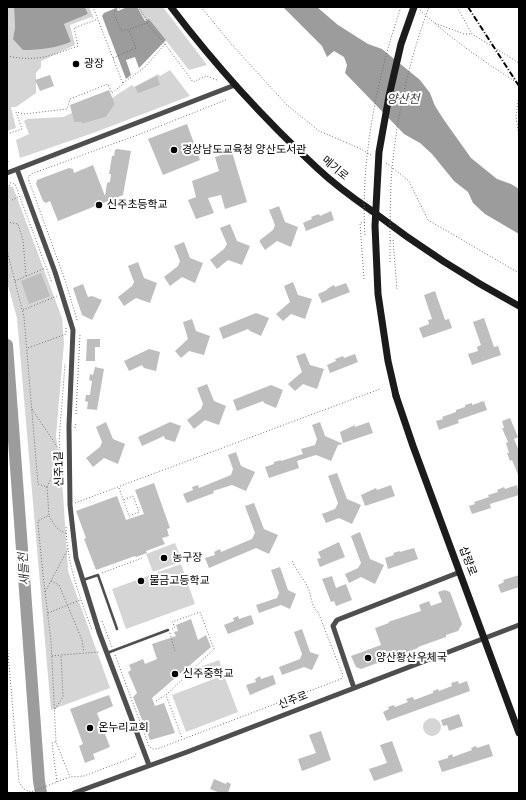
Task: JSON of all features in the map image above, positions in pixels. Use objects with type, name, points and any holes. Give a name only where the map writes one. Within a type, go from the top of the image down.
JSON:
[{"type":"street","name":"메기로","points":[[171,7],[200,45],[235,85],[318,169],[409,239],[441,261],[519,306]]},
{"type":"street","name":"삽량로","points":[[416,7],[401,44],[389,96],[379,152],[376,219],[378,294],[388,361],[396,396],[519,733]]},
{"type":"street","points":[[7,173],[235,85]]},
{"type":"street","name":"신주1길","points":[[17,170],[56,272],[73,330],[69,426],[70,505],[76,558],[106,653],[149,765]]},
{"type":"street","points":[[354,688],[333,626],[337,620],[460,572]]},
{"type":"street","name":"신주로","points":[[74,793],[187,752],[519,625]]},
{"type":"lane","points":[[82,580],[98,575],[117,629]]},
{"type":"lane","points":[[106,653],[168,630]]},
{"type":"path","points":[[93,7],[123,84]]},
{"type":"path","points":[[114,7],[114,14],[121,30],[129,30],[147,23]]},
{"type":"path","points":[[115,9],[123,7]]},
{"type":"path","points":[[138,7],[147,20],[147,23],[165,44],[193,82],[206,76],[218,80]]},
{"type":"path","points":[[201,7],[233,46],[287,104],[319,131],[359,148],[371,155]]},
{"type":"path","points":[[365,235],[365,199],[373,120],[388,48],[401,7]]},
{"type":"path","points":[[416,7],[441,30],[484,62],[519,84]]},
{"type":"path","points":[[390,262],[391,183],[397,133],[414,50],[429,7]]},
{"type":"path","points":[[457,7],[472,34],[519,63]]},
{"type":"path","points":[[7,56],[40,59],[78,46],[74,28],[98,19]]},
{"type":"path","points":[[432,22],[464,34],[472,34]]},
{"type":"path","points":[[113,58],[136,48],[129,30]]},
{"type":"path","points":[[7,134],[22,129],[16,112],[24,114],[67,109],[70,99],[108,84],[112,93],[145,67],[165,44]]},
{"type":"path","points":[[519,94],[516,117],[519,138]]},
{"type":"path","points":[[77,320],[65,280],[28,178],[31,174],[140,134],[228,99]]},
{"type":"path","points":[[7,155],[8,163]]},
{"type":"path","points":[[383,162],[394,168],[409,181],[428,220],[519,273]]},
{"type":"path","points":[[7,182],[15,184],[51,282]]},
{"type":"path","points":[[7,188],[12,183]]},
{"type":"path","points":[[12,200],[19,196]]},
{"type":"path","points":[[20,212],[24,210]]},
{"type":"path","points":[[7,222],[18,224],[23,240],[26,276]]},
{"type":"path","points":[[364,279],[360,223],[365,222]]},
{"type":"path","points":[[390,241],[393,240],[397,290]]},
{"type":"path","points":[[7,250],[24,318],[38,484],[46,487]]},
{"type":"path","points":[[14,281],[46,268]]},
{"type":"path","points":[[22,310],[57,296]]},
{"type":"path","points":[[66,328],[67,338]]},
{"type":"path","points":[[27,348],[66,334]]},
{"type":"path","points":[[76,414],[80,335]]},
{"type":"path","points":[[64,482],[59,441],[66,358]]},
{"type":"path","points":[[75,503],[380,390]]},
{"type":"path","points":[[31,408],[60,451]]},
{"type":"path","points":[[75,429],[76,423]]},
{"type":"path","points":[[62,469],[57,470],[46,487],[49,515],[54,526],[59,531],[66,533]]},
{"type":"path","points":[[119,487],[123,500],[129,516],[139,512],[133,496],[123,500]]},
{"type":"path","points":[[49,515],[38,521],[52,656],[56,742],[70,777]]},
{"type":"path","points":[[66,525],[72,571],[92,630]]},
{"type":"path","points":[[45,593],[68,548]]},
{"type":"path","points":[[98,575],[142,558]]},
{"type":"path","points":[[100,615],[149,746],[152,749],[157,749],[341,679],[342,673],[318,612],[314,609],[308,589],[303,579],[298,574],[292,560]]},
{"type":"path","points":[[51,581],[59,585],[82,640],[84,653]]},
{"type":"path","points":[[47,613],[81,600]]},
{"type":"path","points":[[156,701],[166,695],[214,649],[200,612],[172,622],[175,627],[168,630],[176,651]]},
{"type":"path","points":[[7,641],[19,782],[24,789],[31,792],[70,777],[84,776],[134,758],[138,750]]},
{"type":"path","points":[[52,656],[100,652]]},
{"type":"path","points":[[54,710],[64,697],[61,655]]},
{"type":"path","points":[[191,671],[194,677]]},
{"type":"path","points":[[166,695],[182,739]]},
{"type":"path","points":[[56,742],[52,743],[57,782]]},
{"type":"shaded area","points":[[7,7],[14,7],[15,27],[13,39],[71,43],[64,24],[88,14],[85,7],[89,7],[94,19],[91,17],[70,25],[75,45],[41,61],[41,67],[36,73],[36,93],[16,107],[11,107],[16,128],[7,131]]},
{"type":"shaded area","points":[[137,7],[163,7],[207,65],[189,70],[149,19],[146,21]]},
{"type":"shaded area","points":[[170,70],[190,96],[93,133],[20,158],[16,140],[29,134],[24,121],[27,119],[63,117],[72,113],[74,122],[81,122],[82,124],[106,117],[115,104],[112,98],[132,85],[134,87],[158,74],[160,76]]},
{"type":"shaded area","points":[[7,186],[13,187],[62,318],[64,343],[56,436],[63,493],[68,571],[110,688],[51,710],[17,318],[7,282]]},
{"type":"shaded area","name":"농구장","points":[[175,543],[182,561],[153,572],[146,554]]},
{"type":"shaded area","points":[[181,564],[195,604],[126,629],[112,589]]},
{"type":"shaded area","points":[[219,660],[223,672],[204,679],[200,667]]},
{"type":"shaded area","points":[[224,675],[238,712],[186,732],[172,695]]},
{"type":"shaded area","points":[[432,718],[438,721],[441,727],[438,733],[432,736],[426,733],[423,727],[426,721]]},
{"type":"water","points":[[14,7],[85,7],[88,14],[64,24],[71,42],[59,46],[35,50],[23,50],[13,39],[15,27]]},
{"type":"water","points":[[127,7],[137,7],[145,21],[149,19],[166,40],[139,68],[135,57],[126,60],[131,75],[126,79],[102,16],[104,13],[116,8],[118,11]]},
{"type":"water","name":"양산천","points":[[283,7],[317,7],[338,25],[368,44],[382,49],[420,80],[430,93],[435,106],[444,120],[471,158],[497,179],[511,184],[519,189],[519,234],[485,214],[473,203],[468,192],[454,181],[432,154],[420,143],[404,134],[345,73],[347,65],[344,57],[334,51],[327,57],[322,46]]},
{"type":"building","points":[[50,75],[54,86],[40,91],[35,80]]},
{"type":"building","points":[[157,76],[160,85],[138,93],[135,87]]},
{"type":"building","points":[[109,90],[115,104],[106,117],[82,124],[81,122],[74,122],[70,105]]},
{"type":"building","name":"경상남도교육청 양산도서관","points":[[187,124],[200,160],[163,175],[148,139]]},
{"type":"building","points":[[115,150],[131,151],[123,195],[58,221],[50,201],[46,203],[43,201],[36,184],[37,180],[69,168],[73,169],[74,173],[93,165],[105,196],[107,183],[110,182],[111,174],[109,174],[112,156],[114,156]]},
{"type":"building","points":[[232,152],[247,202],[225,209],[221,195],[208,198],[214,213],[196,219],[188,200],[196,197],[192,181],[219,171],[215,157]]},
{"type":"building","points":[[279,206],[285,222],[298,227],[291,247],[277,241],[265,250],[260,240],[273,230],[275,225],[269,210]]},
{"type":"building","points":[[331,211],[334,220],[306,231],[303,223],[312,219],[311,217],[319,214],[320,216]]},
{"type":"building","points":[[230,224],[237,241],[250,246],[242,265],[228,260],[217,269],[210,260],[224,249],[227,244],[220,228]]},
{"type":"building","points":[[184,242],[190,258],[203,263],[195,283],[182,277],[170,286],[164,277],[178,266],[180,261],[174,246]]},
{"type":"building","points":[[138,262],[144,278],[157,283],[150,303],[136,298],[124,306],[118,297],[132,286],[134,282],[128,266]]},
{"type":"building","points":[[41,273],[50,296],[29,304],[21,281]]},
{"type":"building","points":[[293,282],[298,295],[312,299],[305,319],[291,314],[283,321],[276,314],[290,302],[284,286]]},
{"type":"building","points":[[346,283],[350,292],[322,303],[318,294],[334,285],[335,287]]},
{"type":"building","points":[[83,284],[88,297],[92,296],[102,300],[92,320],[82,315],[73,288]]},
{"type":"building","points":[[435,291],[445,320],[449,319],[452,328],[423,338],[419,328],[429,324],[428,320],[432,319],[424,295]]},
{"type":"building","points":[[256,313],[269,318],[261,336],[248,329],[223,339],[219,328]]},
{"type":"building","points":[[484,318],[494,347],[498,346],[501,355],[472,365],[468,354],[478,351],[477,347],[481,345],[473,322]]},
{"type":"building","points":[[192,319],[196,331],[210,336],[204,355],[189,351],[181,358],[175,351],[188,339],[183,322]]},
{"type":"building","points":[[87,339],[100,339],[100,347],[95,347],[95,361],[86,361]]},
{"type":"building","points":[[149,349],[160,352],[156,371],[144,368],[142,365],[129,371],[124,361]]},
{"type":"building","points":[[305,353],[310,365],[324,369],[317,389],[303,384],[295,391],[288,384],[302,372],[296,356]]},
{"type":"building","points":[[355,354],[358,362],[330,373],[327,365],[336,361],[335,359],[343,356],[344,358]]},
{"type":"building","points":[[95,367],[104,369],[97,410],[87,409],[88,402],[85,401],[86,395],[90,395],[92,381],[89,380],[90,374],[93,375]]},
{"type":"building","points":[[207,384],[214,401],[226,406],[219,425],[205,420],[194,429],[187,420],[201,409],[203,404],[197,388]]},
{"type":"building","points":[[271,385],[283,390],[276,408],[264,403],[263,401],[237,411],[233,400]]},
{"type":"building","points":[[484,401],[487,410],[458,420],[459,423],[439,430],[436,421],[443,419],[442,417],[456,412],[456,410],[465,407],[465,405],[472,403],[472,405]]},
{"type":"building","points":[[510,418],[518,437],[514,439],[519,451],[519,477],[512,460],[510,461],[507,453],[509,453],[506,443],[508,442],[502,428],[504,428],[502,421]]},
{"type":"building","points":[[106,422],[113,439],[125,444],[118,464],[104,458],[93,467],[86,458],[100,447],[102,442],[96,427]]},
{"type":"building","points":[[170,422],[181,426],[175,442],[165,439],[164,436],[142,446],[138,437]]},
{"type":"building","points":[[320,422],[325,436],[343,444],[338,445],[331,461],[316,455],[297,461],[299,468],[269,478],[265,467],[274,464],[274,462],[303,454],[301,449],[315,445],[317,439],[312,425]]},
{"type":"building","points":[[369,422],[373,433],[343,443],[340,432],[355,425],[355,427]]},
{"type":"building","points":[[236,452],[241,466],[255,472],[246,491],[232,485],[213,491],[214,493],[187,503],[183,494],[193,490],[192,487],[198,485],[199,488],[231,475],[233,469],[228,455]]},
{"type":"building","points":[[337,473],[347,499],[361,505],[352,524],[339,518],[326,523],[322,514],[335,509],[338,503],[328,476]]},
{"type":"building","points":[[154,483],[170,528],[167,529],[169,536],[162,538],[165,544],[146,551],[147,553],[96,570],[84,539],[86,538],[76,511],[117,496],[126,520],[144,514],[135,490]]},
{"type":"building","points":[[391,485],[395,496],[365,506],[361,495],[376,488],[377,490]]},
{"type":"building","points":[[517,485],[519,495],[490,504],[491,508],[472,514],[469,506],[475,504],[474,502],[489,497],[488,495],[498,492],[497,490],[504,487],[505,489]]},
{"type":"building","points":[[254,503],[264,529],[278,535],[269,554],[256,548],[209,568],[205,558],[215,555],[214,552],[220,549],[221,552],[252,539],[255,533],[245,506]]},
{"type":"building","points":[[360,532],[370,559],[384,565],[375,584],[361,577],[349,583],[345,574],[358,568],[361,563],[351,536]]},
{"type":"building","points":[[339,542],[345,557],[320,567],[317,559],[321,558],[318,552]]},
{"type":"building","points":[[414,548],[418,559],[388,569],[385,558],[394,555],[393,553]]},
{"type":"building","points":[[280,567],[288,590],[296,594],[290,609],[281,605],[259,613],[256,605],[277,598],[279,593],[271,570]]},
{"type":"building","points":[[519,575],[519,587],[501,593],[498,585],[504,582],[503,580]]},
{"type":"building","points":[[332,576],[336,588],[346,584],[352,600],[336,606],[334,601],[331,602],[322,579]]},
{"type":"building","points":[[445,590],[450,592],[462,624],[458,631],[418,648],[361,669],[356,667],[351,656],[381,645],[375,628],[421,611],[419,605],[429,601],[431,606],[442,602],[438,592]]},
{"type":"building","points":[[251,615],[254,624],[228,634],[224,625],[234,621],[233,618],[238,616],[239,619]]},
{"type":"building","points":[[191,619],[198,640],[206,635],[211,647],[152,698],[155,706],[164,703],[175,733],[150,740],[133,697],[137,693],[128,672],[131,670],[129,665],[143,659],[145,664],[157,659],[152,644],[176,636],[174,632],[178,631],[176,625]]},
{"type":"building","points":[[302,629],[310,652],[319,655],[312,670],[304,667],[282,675],[279,667],[300,659],[302,654],[294,632]]},
{"type":"building","points":[[273,675],[276,684],[250,695],[246,685],[256,682],[255,679],[260,676],[261,679]]},
{"type":"building","points":[[458,681],[459,684],[467,681],[470,691],[387,721],[383,712],[389,709],[388,707],[394,705],[395,707],[408,702],[406,699],[413,697],[414,700],[433,693],[433,691],[438,689],[439,691],[452,686],[451,683]]},
{"type":"building","name":"온누리교회","points":[[109,695],[113,706],[97,713],[110,747],[93,754],[95,759],[85,763],[79,746],[83,744],[70,709]]},
{"type":"building","points":[[459,714],[463,726],[449,731],[447,725],[443,726],[441,720]]},
{"type":"building","points":[[321,731],[331,760],[302,771],[298,759],[316,753],[309,735]]},
{"type":"building","points":[[392,741],[403,771],[374,781],[369,769],[387,763],[380,745]]},
{"type":"building","points":[[489,744],[493,756],[442,772],[438,761],[448,758],[448,756],[452,754],[453,757],[472,750],[471,748],[476,746],[477,748]]},
{"type":"building","points":[[214,779],[226,784],[227,782],[231,784],[228,793],[220,793],[210,789]]},
{"type":"waterway","name":"새들천","points":[[7,345],[41,793]]},
{"type":"railway","points":[[468,7],[519,86]]},
{"type":"place","name":"광장","points":[[76,64]]},
{"type":"place","name":"경상남도교육청 양산도서관","points":[[174,150]]},
{"type":"place","name":"신주초등학교","points":[[99,205]]},
{"type":"place","name":"농구장","points":[[164,558]]},
{"type":"place","name":"물금고등학교","points":[[141,581]]},
{"type":"place","name":"양산황산우체국","points":[[368,658]]},
{"type":"place","name":"신주중학교","points":[[175,674]]},
{"type":"place","name":"온누리교회","points":[[90,728]]}]
